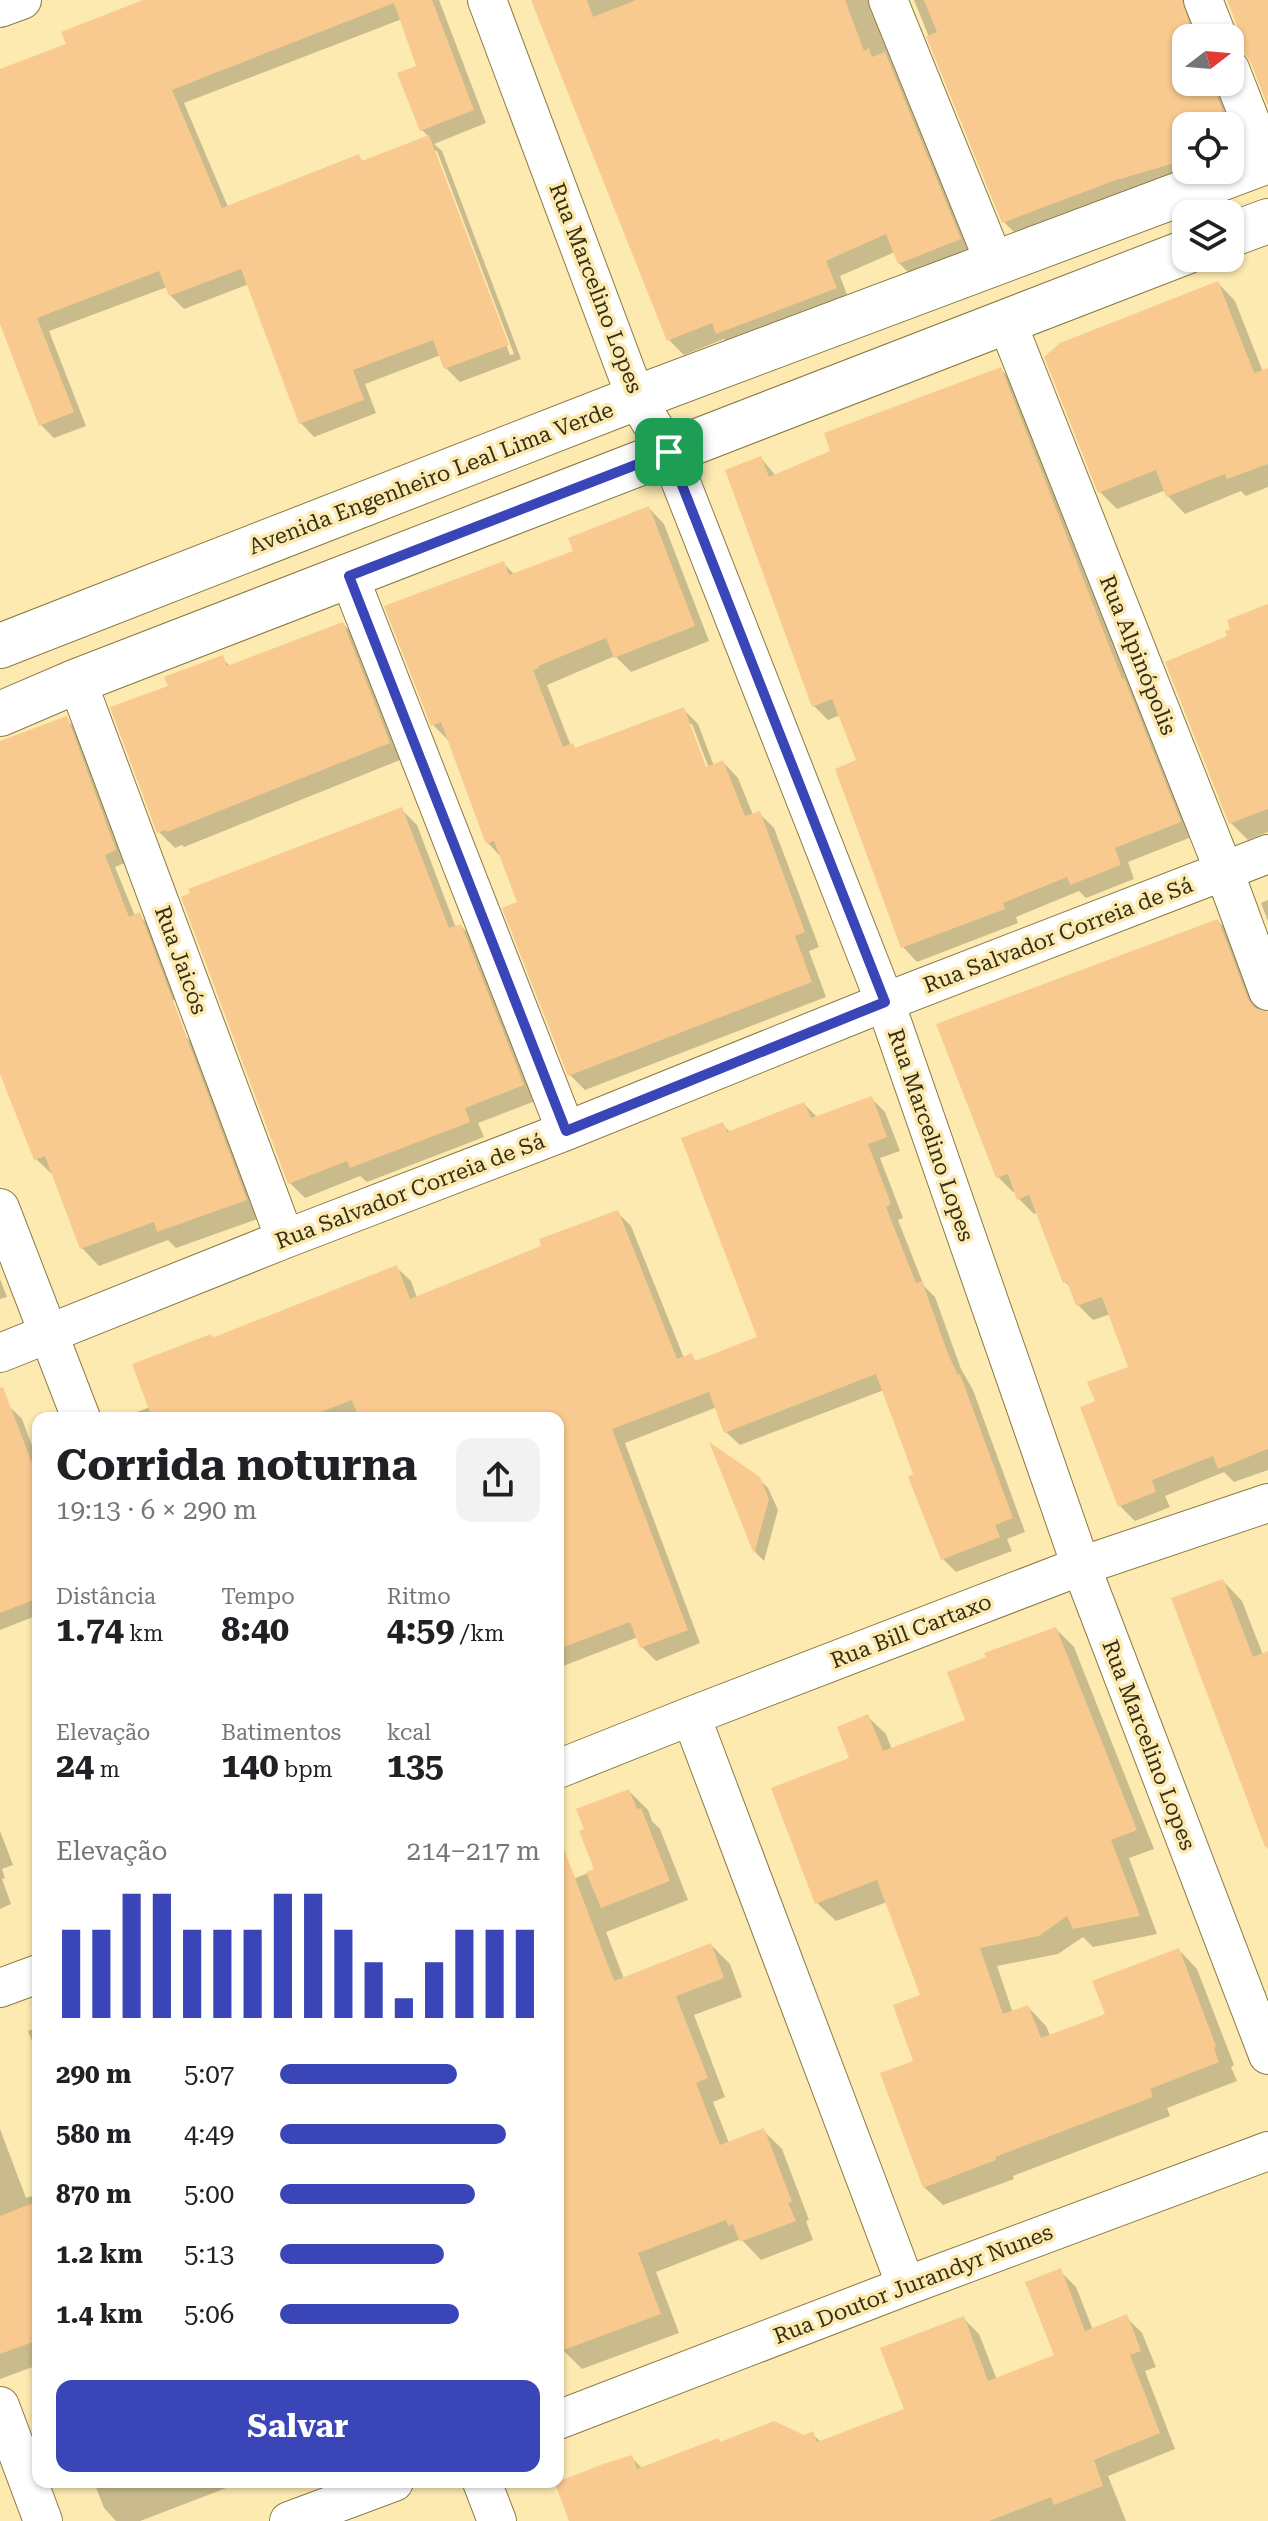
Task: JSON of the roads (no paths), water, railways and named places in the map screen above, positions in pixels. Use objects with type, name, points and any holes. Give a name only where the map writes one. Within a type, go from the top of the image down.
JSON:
[{"type":"main road","name":"Avenida Engenheiro Leal Lima Verde","points":[[0,646],[636,398],[1267,161]]},
{"type":"main road","points":[[1244,230],[1268,221]]},
{"type":"main road","points":[[0,714],[77,681],[1172,257]]},
{"type":"street","points":[[0,8],[22,0]]},
{"type":"street","name":"Rua Marcelino Lopes","points":[[487,0],[636,398],[669,452],[885,1002],[1081,1566],[1268,2055]]},
{"type":"street","points":[[888,0],[995,264]]},
{"type":"street","points":[[1203,0],[1212,24]]},
{"type":"street","points":[[1241,96],[1267,161]]},
{"type":"street","name":"Rua Alpinópolis","points":[[1006,320],[1224,871],[1268,991]]},
{"type":"street","points":[[349,576],[566,1131]]},
{"type":"street","name":"Rua Jaicós","points":[[77,681],[285,1239]]},
{"type":"street","name":"Rua Salvador Correia de Sá","points":[[0,1353],[885,1002],[1268,854]]},
{"type":"street","points":[[0,1208],[79,1412]]},
{"type":"street","name":"Rua Bill Cartaxo","points":[[564,1767],[1081,1566],[1268,1503]]},
{"type":"street","points":[[691,1716],[906,2286]]},
{"type":"street","points":[[0,1988],[32,1976]]},
{"type":"street","name":"Rua Doutor Jurandyr Nunes","points":[[564,2418],[1268,2151]]},
{"type":"street","points":[[0,2406],[43,2521]]},
{"type":"street","points":[[289,2521],[378,2488]]},
{"type":"street","points":[[484,2488],[497,2521]]}]
